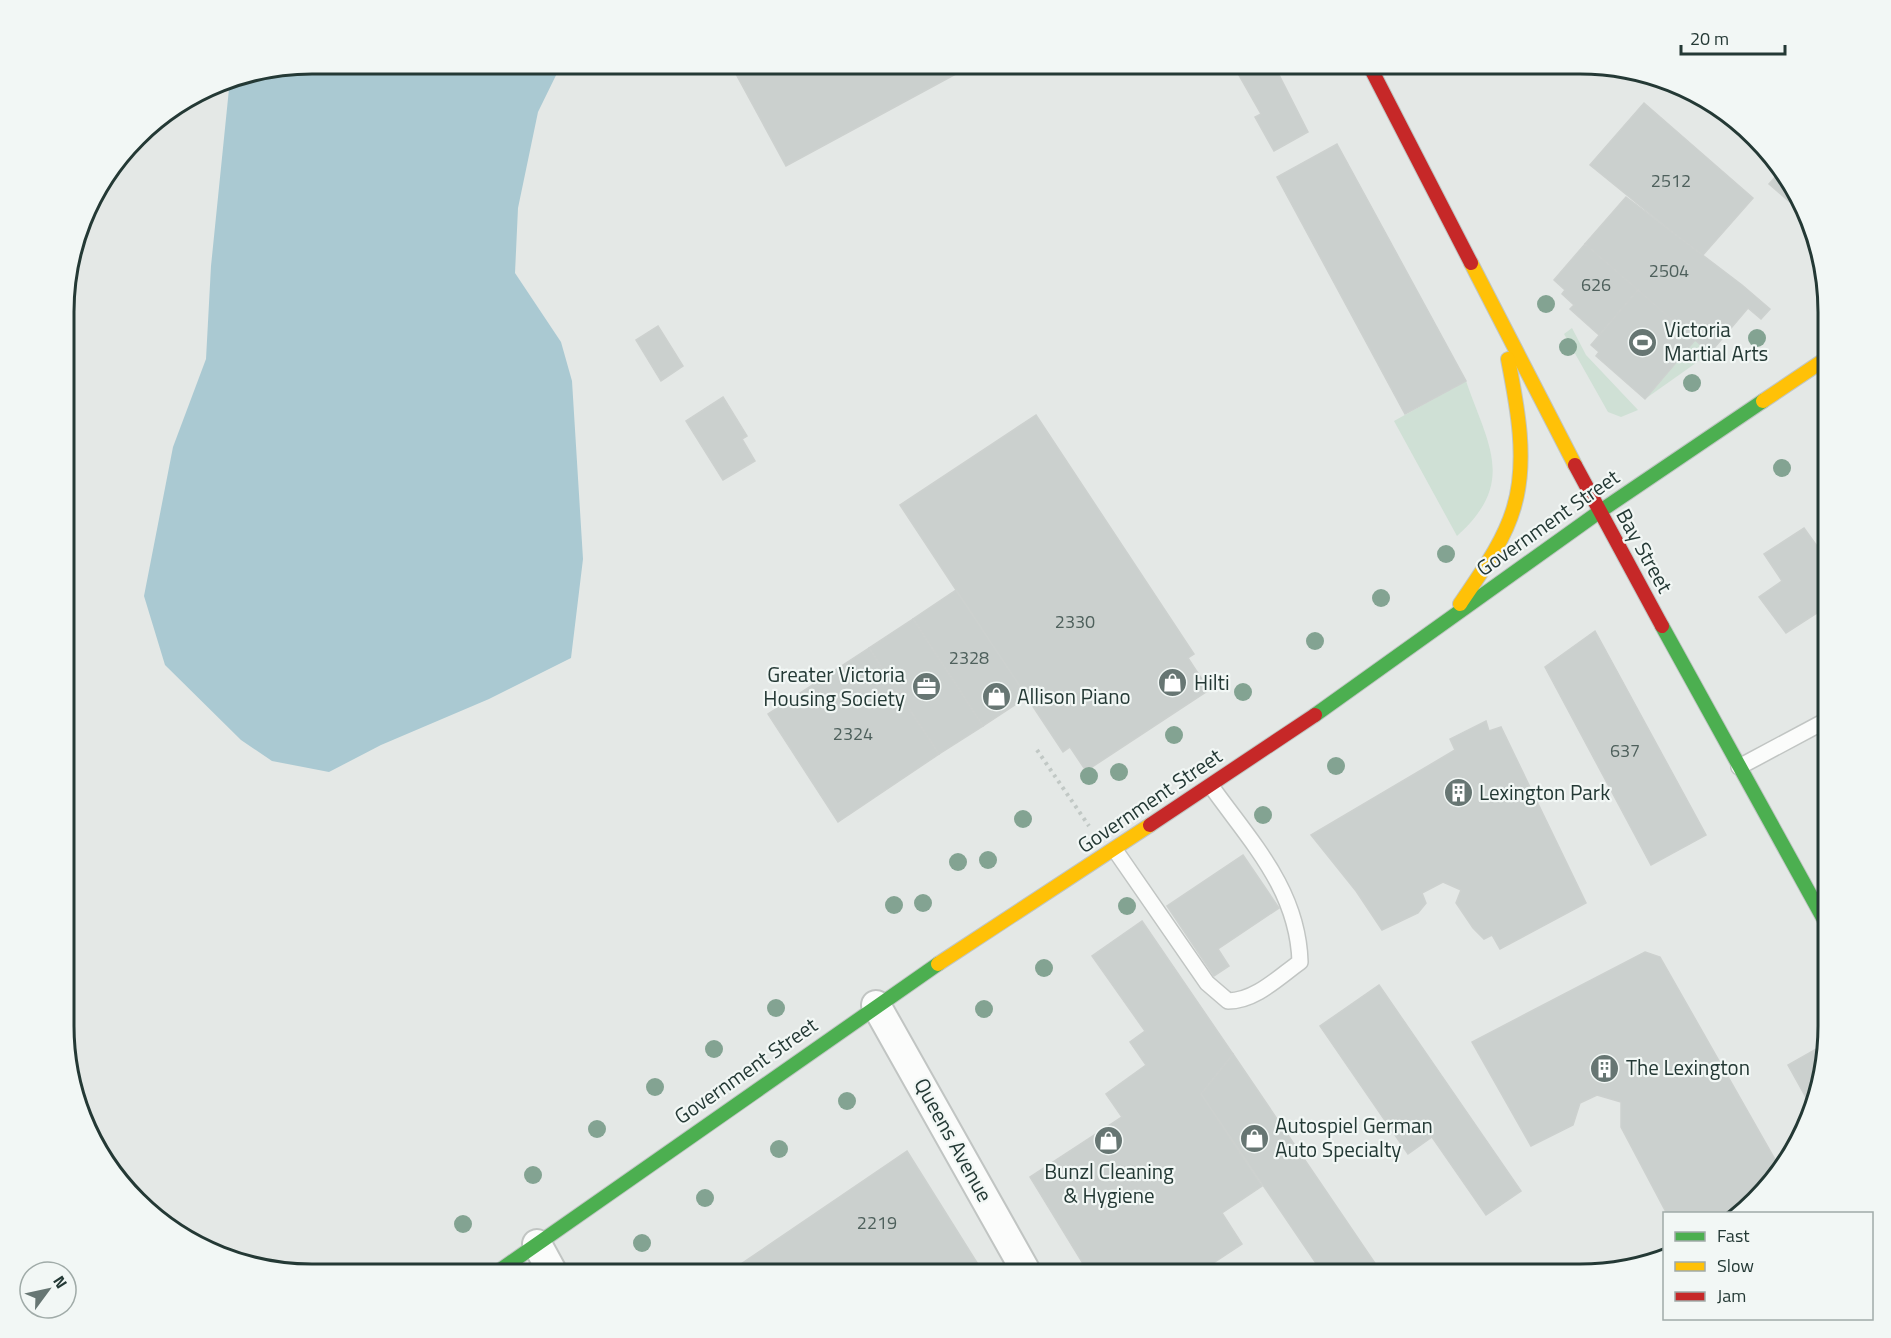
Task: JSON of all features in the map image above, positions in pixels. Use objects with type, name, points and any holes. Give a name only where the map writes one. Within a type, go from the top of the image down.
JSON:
[{"type":"main road","name":"Bay Street","points":[[1374,74],[1599,512],[1818,909]]},
{"type":"main road","points":[[1452,615],[1498,544],[1514,506],[1519,481],[1516,395],[1500,321]]},
{"type":"main road","name":"Government Street","points":[[509,1264],[876,1005],[1302,725],[1452,615],[1599,512],[1818,364]]},
{"type":"street","name":"Queens Avenue","points":[[876,1005],[1022,1264]]},
{"type":"street","points":[[537,1244],[548,1264]]},
{"type":"lane","points":[[1739,767],[1818,725]]},
{"type":"lane","points":[[1115,850],[1207,983],[1218,995],[1228,1001],[1240,1001],[1252,995],[1300,962],[1295,919],[1277,878],[1211,786]]},
{"type":"path","points":[[1037,750],[1070,799]]},
{"type":"green space","points":[[1572,328],[1586,355],[1638,410],[1621,417],[1608,412],[1564,334]]},
{"type":"green space","points":[[1695,340],[1710,353],[1645,399]]},
{"type":"green space","points":[[1466,381],[1489,444],[1492,480],[1487,498],[1476,516],[1457,536],[1394,421]]},
{"type":"water","points":[[296,74],[557,74],[538,112],[518,208],[515,273],[561,342],[572,381],[583,559],[571,658],[489,699],[381,745],[329,772],[272,761],[241,740],[165,665],[144,596],[173,447],[206,359],[211,266],[229,89],[265,78]]},
{"type":"building","points":[[736,74],[956,74],[786,166]]},
{"type":"building","points":[[1238,74],[1279,74],[1308,132],[1274,151],[1255,117],[1261,114]]},
{"type":"building","points":[[1644,103],[1753,198],[1702,256],[1590,165]]},
{"type":"building","points":[[1337,144],[1466,381],[1405,414],[1277,177]]},
{"type":"building","points":[[1775,177],[1792,204],[1769,184]]},
{"type":"building","points":[[1626,197],[1770,309],[1761,319],[1748,308],[1710,353],[1585,244]]},
{"type":"building","points":[[1585,244],[1638,290],[1599,335],[1570,309],[1574,305],[1562,294],[1565,290],[1554,280]]},
{"type":"building","name":"Victoria Martial Arts","points":[[1638,290],[1695,340],[1645,399],[1596,356],[1599,352],[1591,345]]},
{"type":"building","points":[[658,326],[683,366],[661,381],[636,340]]},
{"type":"building","points":[[723,397],[747,436],[742,439],[755,461],[723,480],[686,421]]},
{"type":"building","points":[[1036,415],[1194,654],[1188,658],[1209,690],[1086,771],[1070,747],[1063,752],[900,505]]},
{"type":"building","points":[[1804,528],[1818,547],[1818,612],[1786,633],[1759,597],[1782,581],[1764,554]]},
{"type":"building","points":[[956,590],[1027,697],[983,726],[913,619]]},
{"type":"building","name":"Greater Victoria Housing Society","points":[[913,619],[983,726],[939,754],[869,648]]},
{"type":"building","points":[[1595,631],[1706,835],[1651,865],[1545,667]]},
{"type":"building","points":[[869,648],[939,754],[838,822],[768,714]]},
{"type":"building","name":"Lexington Park","points":[[1486,721],[1489,731],[1501,727],[1586,903],[1500,949],[1492,935],[1484,939],[1473,928],[1456,903],[1461,890],[1443,882],[1422,893],[1426,903],[1418,913],[1382,930],[1356,891],[1311,835],[1455,750],[1450,739]]},
{"type":"building","points":[[1243,855],[1279,908],[1218,949],[1229,966],[1214,976],[1167,906]]},
{"type":"building","points":[[1142,921],[1233,1054],[1201,1094],[1262,1186],[1222,1213],[1242,1244],[1212,1264],[1083,1264],[1030,1177],[1122,1117],[1106,1094],[1146,1065],[1130,1042],[1145,1031],[1092,956]]},
{"type":"building","name":"The Lexington","points":[[1645,952],[1660,957],[1776,1161],[1748,1195],[1728,1212],[1666,1212],[1621,1127],[1621,1102],[1597,1095],[1580,1103],[1573,1125],[1531,1146],[1472,1042]]},
{"type":"building","points":[[1379,985],[1521,1191],[1486,1215],[1432,1137],[1408,1154],[1320,1026]]},
{"type":"building","points":[[1816,1049],[1806,1098],[1788,1065]]},
{"type":"building","points":[[1233,1054],[1376,1264],[1317,1264],[1201,1094]]},
{"type":"building","points":[[907,1151],[978,1264],[741,1264]]},
{"type":"traffic: fast","points":[[1315,715],[1599,512],[1763,401]]},
{"type":"traffic: fast","points":[[1662,626],[1818,909]]},
{"type":"traffic: fast","points":[[509,1264],[938,964]]},
{"type":"traffic: slow","points":[[1471,263],[1575,465]]},
{"type":"traffic: slow","points":[[1460,604],[1504,533],[1518,489],[1520,433],[1508,359]]},
{"type":"traffic: slow","points":[[1763,401],[1818,364]]},
{"type":"traffic: slow","points":[[938,964],[1150,825]]},
{"type":"traffic: jam","points":[[1374,74],[1471,263]]},
{"type":"traffic: jam","points":[[1575,465],[1662,626]]},
{"type":"traffic: jam","points":[[1150,825],[1315,715]]},
{"type":"place","name":"Victoria Martial Arts","points":[[1643,342]]},
{"type":"place","name":"Hilti","points":[[1173,683]]},
{"type":"place","name":"Greater Victoria Housing Society","points":[[926,687]]},
{"type":"place","name":"Allison Piano","points":[[996,697]]},
{"type":"place","name":"Lexington Park","points":[[1458,793]]},
{"type":"place","name":"The Lexington","points":[[1605,1068]]},
{"type":"place","name":"Autospiel German Auto Specialty","points":[[1254,1138]]},
{"type":"place","name":"Bunzl Cleaning & Hygiene","points":[[1109,1141]]}]
